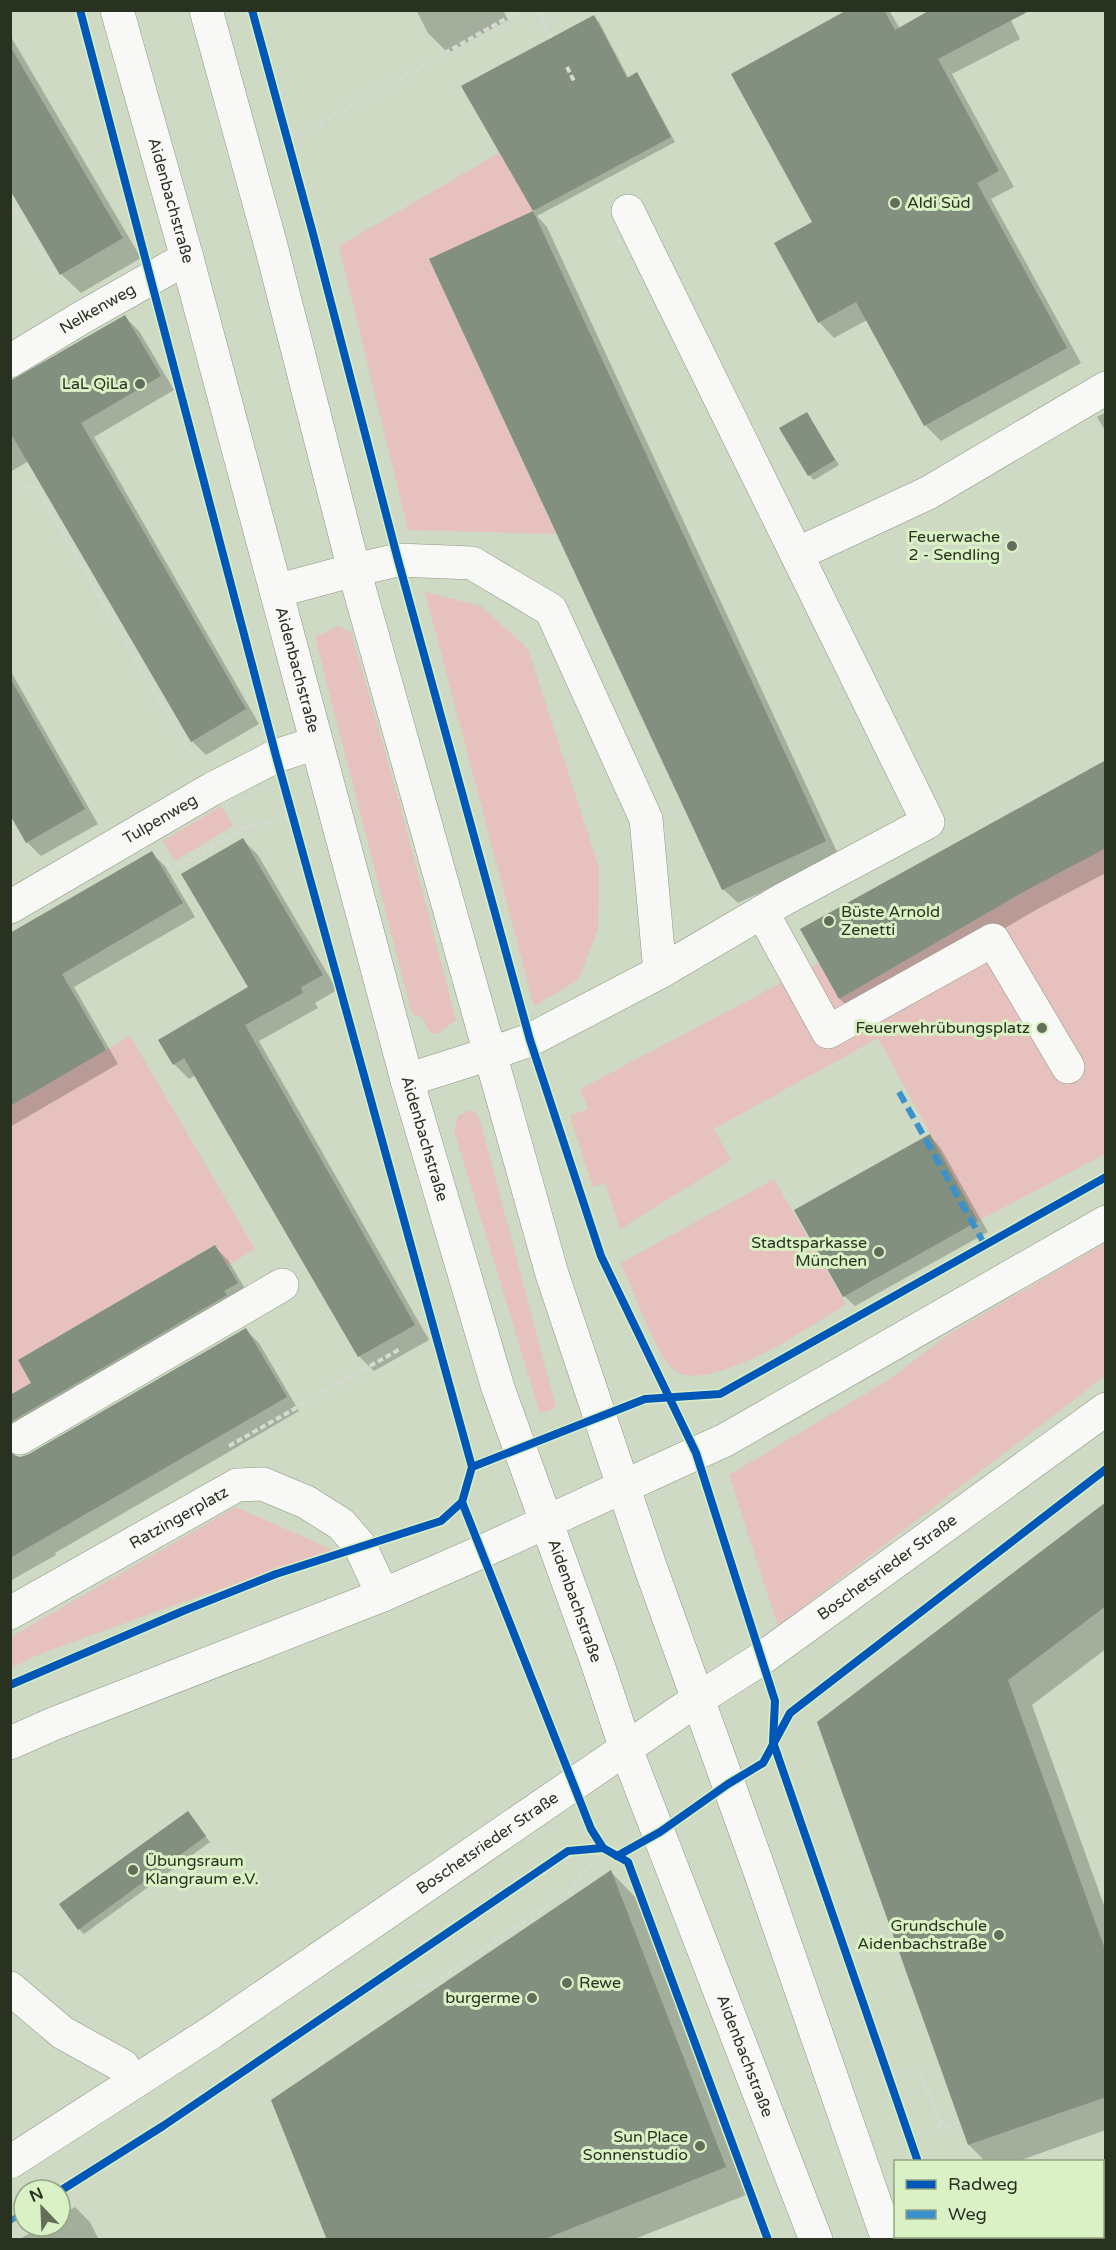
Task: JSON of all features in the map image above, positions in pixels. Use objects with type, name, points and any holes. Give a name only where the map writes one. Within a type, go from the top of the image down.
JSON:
[{"type":"main road","name":"Aidenbachstraße","points":[[117,10],[187,258],[407,1080],[498,1388],[626,1749],[816,2240]]},
{"type":"main road","points":[[206,10],[271,246],[354,570],[552,1274],[623,1487],[888,2240]]},
{"type":"main road","points":[[407,1080],[530,1040],[660,972],[762,912],[928,822],[628,211]]},
{"type":"main road","name":"Nelkenweg","points":[[10,361],[187,258]]},
{"type":"main road","points":[[797,554],[928,493],[1106,388]]},
{"type":"main road","points":[[276,591],[398,560],[472,563],[551,610],[646,819],[660,972]]},
{"type":"main road","name":"Tulpenweg","points":[[10,907],[212,789],[276,756],[316,743]]},
{"type":"main road","points":[[762,912],[828,1032],[993,940],[1068,1067]]},
{"type":"main road","points":[[10,1743],[383,1595],[725,1440],[1106,1222]]},
{"type":"main road","points":[[20,1438],[282,1285]]},
{"type":"main road","name":"Boschetsrieder Straße","points":[[10,2162],[212,2032],[761,1659],[1106,1409]]},
{"type":"main road","name":"Ratzingerplatz","points":[[10,1613],[237,1485],[263,1484],[306,1502],[341,1524],[360,1546],[383,1595]]},
{"type":"main road","points":[[10,1988],[63,2033],[123,2066]]},
{"type":"path","points":[[288,142],[521,10]]},
{"type":"path","points":[[536,10],[551,38]]},
{"type":"path","points":[[567,67],[574,81]]},
{"type":"path","points":[[10,200],[81,318]]},
{"type":"path","points":[[15,482],[37,489],[212,789]]},
{"type":"path","points":[[145,827],[172,870],[244,828],[293,816]]},
{"type":"path","points":[[228,1446],[400,1349]]},
{"type":"path","points":[[274,1582],[276,1574]]},
{"type":"path","points":[[591,1848],[603,1848]]},
{"type":"path","points":[[361,1991],[430,1985],[570,1891],[603,1848]]},
{"type":"path","points":[[361,1991],[379,1979]]},
{"type":"path","points":[[890,2076],[918,2066],[939,2119],[939,2135]]},
{"type":"path","points":[[939,2119],[952,2130]]},
{"type":"shaded area","points":[[499,153],[533,211],[429,259],[556,534],[408,530],[339,246]]},
{"type":"shaded area","points":[[425,592],[481,606],[528,649],[599,868],[598,929],[578,980],[534,1006]]},
{"type":"shaded area","points":[[338,626],[351,632],[397,794],[456,1020],[439,1033],[430,1033],[422,1017],[412,1014],[315,637]]},
{"type":"shaded area","points":[[221,806],[233,826],[175,861],[163,841]]},
{"type":"shaded area","points":[[1105,848],[1105,1154],[978,1221],[878,1038],[714,1129],[731,1160],[620,1229],[605,1183],[593,1187],[570,1116],[588,1109],[580,1089],[819,963],[839,999],[1025,891]]},
{"type":"shaded area","points":[[130,1036],[255,1249],[227,1266],[215,1245],[18,1360],[31,1383],[11,1395],[10,1106]]},
{"type":"shaded area","points":[[468,1111],[475,1111],[481,1124],[556,1408],[540,1413],[454,1130],[458,1116]]},
{"type":"shaded area","points":[[774,1179],[846,1304],[787,1341],[734,1366],[709,1374],[688,1375],[673,1369],[652,1335],[621,1263]]},
{"type":"shaded area","points":[[1105,1243],[1105,1376],[778,1626],[729,1475],[890,1379],[949,1334]]},
{"type":"shaded area","points":[[236,1507],[335,1551],[191,1599],[40,1654],[11,1668],[11,1637]]},
{"type":"building","name":"Aldi Süd","points":[[847,10],[884,10],[895,30],[930,10],[1031,10],[938,59],[999,171],[977,183],[1067,348],[924,426],[856,302],[818,323],[774,243],[812,222],[731,74]]},
{"type":"building","points":[[594,15],[627,78],[637,72],[671,137],[533,211],[461,86]]},
{"type":"building","points":[[10,46],[123,238],[60,275],[10,190]]},
{"type":"building","points":[[533,211],[826,841],[722,890],[429,259]]},
{"type":"building","points":[[125,315],[161,376],[81,423],[246,709],[191,742],[10,432],[10,381]]},
{"type":"building","points":[[807,412],[835,460],[808,476],[779,428]]},
{"type":"building","points":[[10,678],[85,809],[26,843],[10,815]]},
{"type":"building","points":[[1106,760],[1106,848],[1025,891],[839,999],[800,929]]},
{"type":"building","points":[[243,838],[323,975],[301,987],[303,993],[245,1025],[415,1325],[358,1357],[184,1058],[173,1065],[158,1040],[248,987],[181,874]]},
{"type":"building","points":[[152,851],[183,903],[62,974],[106,1050],[10,1106],[10,933]]},
{"type":"building","points":[[930,1134],[978,1221],[843,1297],[794,1210]]},
{"type":"building","points":[[215,1245],[238,1283],[224,1291],[227,1295],[10,1422],[10,1395],[31,1383],[18,1360]]},
{"type":"building","points":[[246,1328],[287,1397],[10,1558],[10,1454],[20,1457],[29,1454]]},
{"type":"building","name":"Grundschule Aidenbachstraße","points":[[1106,1502],[1106,1606],[1008,1680],[1106,1952],[1106,2097],[968,2145],[817,1722]]},
{"type":"building","name":"Übungsraum Klangraum e.V.","points":[[188,1811],[206,1836],[78,1930],[59,1904]]},
{"type":"building","points":[[611,1870],[726,2167],[542,2240],[327,2240],[271,2100]]},
{"type":"marked path","points":[[899,1092],[985,1245]]},
{"type":"cycle path","points":[[10,1685],[276,1574],[441,1521],[462,1502],[472,1467],[276,756],[80,10]]},
{"type":"cycle path","points":[[252,10],[398,560],[530,1040],[601,1256],[696,1453],[775,1701],[773,1742],[917,2160]]},
{"type":"cycle path","points":[[472,1467],[645,1399],[720,1394],[1106,1177]]},
{"type":"cycle path","points":[[617,1856],[660,1832],[728,1784],[763,1763],[790,1713],[1106,1469]]},
{"type":"cycle path","points":[[462,1502],[591,1829],[603,1848],[628,1862],[768,2240]]},
{"type":"cycle path","points":[[72,2183],[163,2126],[568,1851],[603,1848]]},
{"type":"place","name":"Aldi Süd","points":[[895,203]]},
{"type":"place","name":"LaL QiLa","points":[[140,384]]},
{"type":"place","name":"Feuerwache 2 - Sendling","points":[[1012,546]]},
{"type":"place","name":"Büste Arnold Zenetti","points":[[829,921]]},
{"type":"place","name":"Feuerwehrübungsplatz","points":[[1042,1028]]},
{"type":"place","name":"Stadtsparkasse München","points":[[879,1252]]},
{"type":"place","name":"Übungsraum Klangraum e.V.","points":[[133,1870]]},
{"type":"place","name":"Grundschule Aidenbachstraße","points":[[999,1935]]},
{"type":"place","name":"Rewe","points":[[567,1983]]},
{"type":"place","name":"burgerme","points":[[532,1998]]},
{"type":"place","name":"Sun Place Sonnenstudio","points":[[700,2146]]}]
